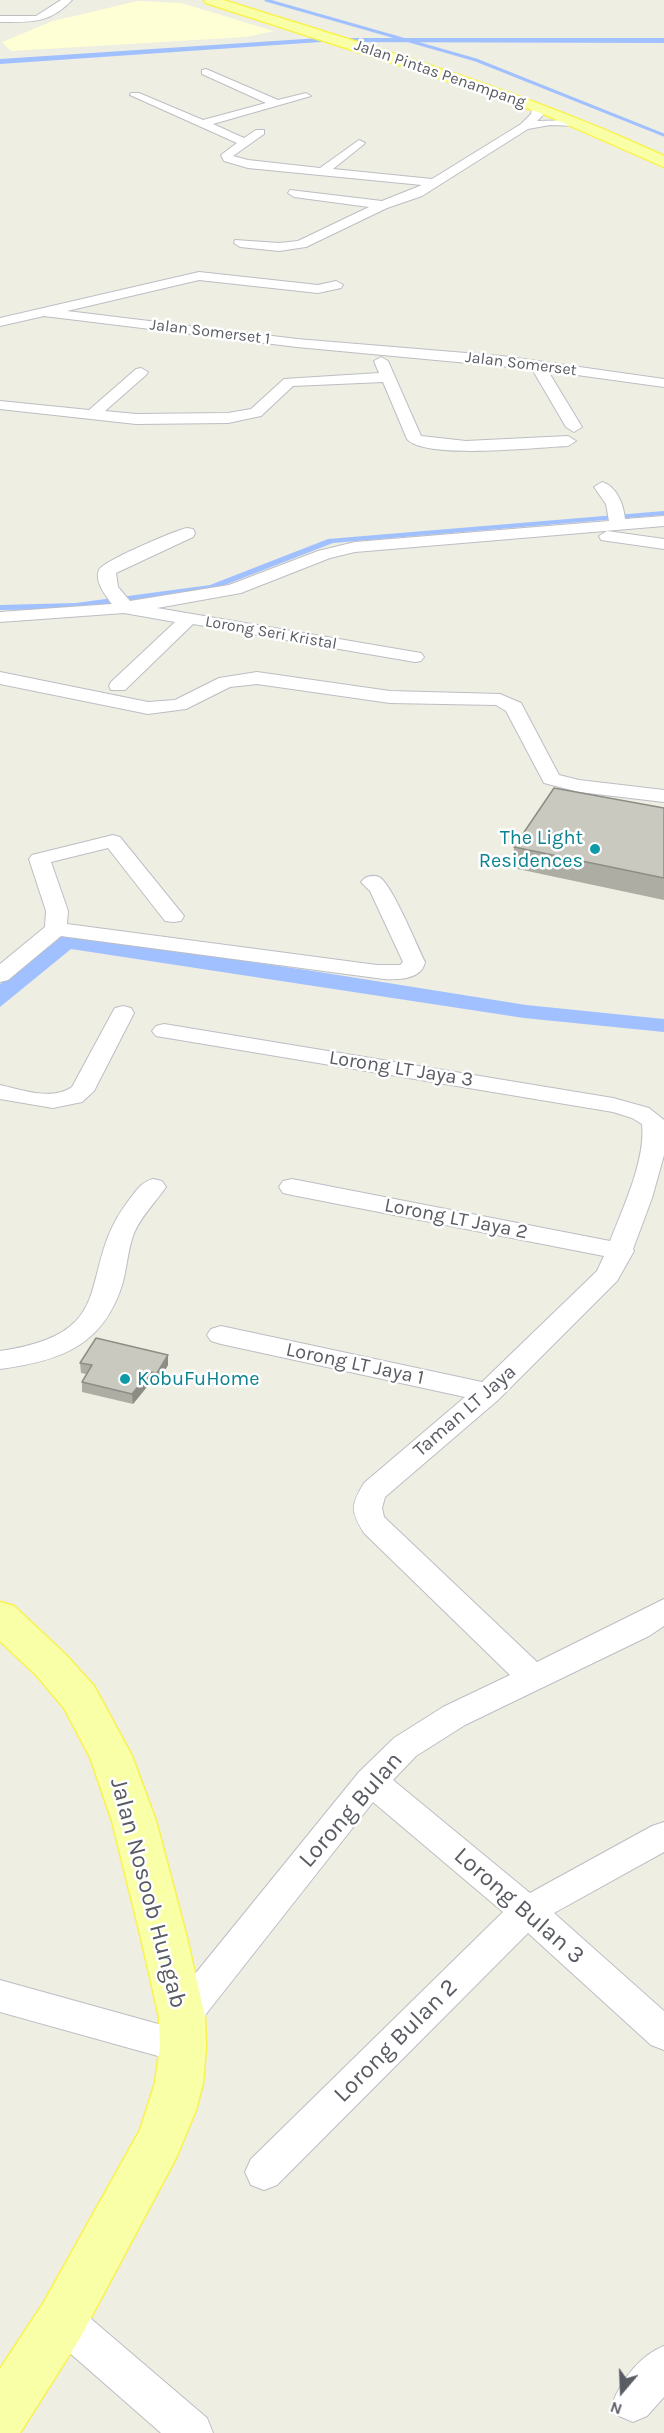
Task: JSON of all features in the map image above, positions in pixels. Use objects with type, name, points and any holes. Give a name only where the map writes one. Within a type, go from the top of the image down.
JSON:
[{"type":"main road","name":"Jalan Pintas Penampang","points":[[210,0],[329,37],[376,44],[471,73],[592,118],[664,149]]},
{"type":"main road","name":"Jalan Pintas Penampang","points":[[236,0],[537,106],[664,162]]},
{"type":"main road","points":[[592,118],[598,124],[624,137],[616,140]]},
{"type":"main road","name":"Jalan Nosoob Hungab","points":[[0,1617],[51,1665],[79,1697],[111,1756],[134,1821],[182,2032],[179,2083],[172,2110],[159,2142],[62,2320],[0,2416]]},
{"type":"street","points":[[0,19],[36,19],[43,17],[67,0]]},
{"type":"street","points":[[206,72],[277,104]]},
{"type":"street","points":[[135,95],[245,142]]},
{"type":"street","points":[[202,124],[306,96]]},
{"type":"street","points":[[240,243],[293,246],[383,205],[409,198],[525,126],[537,115],[537,106]]},
{"type":"street","points":[[525,126],[550,122],[577,123]]},
{"type":"street","points":[[261,132],[227,155],[231,160],[435,183]]},
{"type":"street","points":[[324,171],[359,143]]},
{"type":"street","points":[[294,193],[383,205]]},
{"type":"street","name":"Jalan Somerset 1","points":[[0,322],[199,276],[318,289],[336,285]]},
{"type":"street","name":"Jalan Somerset 1","points":[[44,312],[261,339],[377,349]]},
{"type":"street","points":[[377,349],[386,377],[415,439],[431,445],[453,446],[571,434],[537,364]]},
{"type":"street","name":"Jalan Somerset","points":[[377,349],[537,364],[664,383]]},
{"type":"street","points":[[92,415],[141,372]]},
{"type":"street","points":[[0,405],[136,419],[240,417],[250,416],[262,409],[281,387],[289,382],[386,377]]},
{"type":"street","points":[[602,487],[614,501],[617,517]]},
{"type":"street","points":[[0,617],[66,615],[122,602],[234,590],[343,549],[376,544],[563,530],[617,517],[664,521]]},
{"type":"street","points":[[563,530],[664,544]]},
{"type":"street","points":[[122,602],[107,580],[107,571],[118,563],[187,533]]},
{"type":"street","name":"Lorong Seri Kristal","points":[[122,602],[188,619],[416,657]]},
{"type":"street","points":[[118,686],[188,619]]},
{"type":"street","points":[[0,678],[148,708],[179,705],[226,682],[257,678],[390,697],[500,700],[514,707],[550,779],[579,786],[664,796]]},
{"type":"street","points":[[56,929],[57,911],[39,859],[113,840],[173,916]]},
{"type":"street","points":[[0,975],[56,929],[354,969],[406,972],[413,968],[414,962],[379,888],[372,882]]},
{"type":"street","points":[[0,1092],[48,1101],[75,1097],[82,1091],[123,1013]]},
{"type":"street","name":"Lorong LT Jaya 3","points":[[164,1031],[530,1090],[637,1112]]},
{"type":"street","name":"Taman LT Jaya","points":[[532,1677],[374,1525],[366,1512],[366,1503],[374,1490],[488,1393],[608,1275],[621,1251],[649,1171],[658,1133],[656,1124],[649,1117],[637,1112]]},
{"type":"street","points":[[0,1360],[47,1353],[65,1345],[86,1329],[102,1303],[110,1283],[116,1248],[126,1222],[153,1187]]},
{"type":"street","name":"Lorong LT Jaya 2","points":[[292,1187],[621,1251]]},
{"type":"street","name":"Lorong LT Jaya 1","points":[[221,1335],[488,1393]]},
{"type":"street","name":"Lorong Bulan","points":[[182,2032],[371,1781],[405,1747],[423,1734],[532,1677],[638,1628],[664,1611]]},
{"type":"street","name":"Lorong Bulan 3","points":[[371,1781],[527,1911],[664,2034]]},
{"type":"street","name":"Lorong Bulan 2","points":[[264,2172],[527,1911],[664,1836]]},
{"type":"street","points":[[0,1996],[182,2032]]},
{"type":"street","points":[[62,2320],[192,2433]]},
{"type":"street","points":[[633,2402],[664,2366]]},
{"type":"shaded area","points":[[138,1],[181,3],[274,31],[246,37],[11,51],[2,42],[53,21]]},
{"type":"water","points":[[320,38],[664,38],[664,43],[320,42],[0,64],[0,59]]},
{"type":"water","points":[[664,511],[664,515],[333,543],[217,588],[75,609],[0,610],[0,605],[76,603],[210,585],[328,539]]},
{"type":"water","points":[[61,934],[526,1005],[664,1019],[664,1032],[524,1018],[71,949],[0,1007],[0,984]]},
{"type":"building","name":"The Light Residences","points":[[554,788],[664,808],[664,878],[514,847]]},
{"type":"building","name":"KobuFuHome","points":[[96,1338],[168,1355],[157,1373],[150,1372],[132,1394],[82,1382],[92,1365],[80,1363]]},
{"type":"waterway","points":[[266,0],[476,60],[664,135]]},
{"type":"place","name":"The Light Residences","points":[[595,849]]},
{"type":"place","name":"KobuFuHome","points":[[125,1379]]}]
